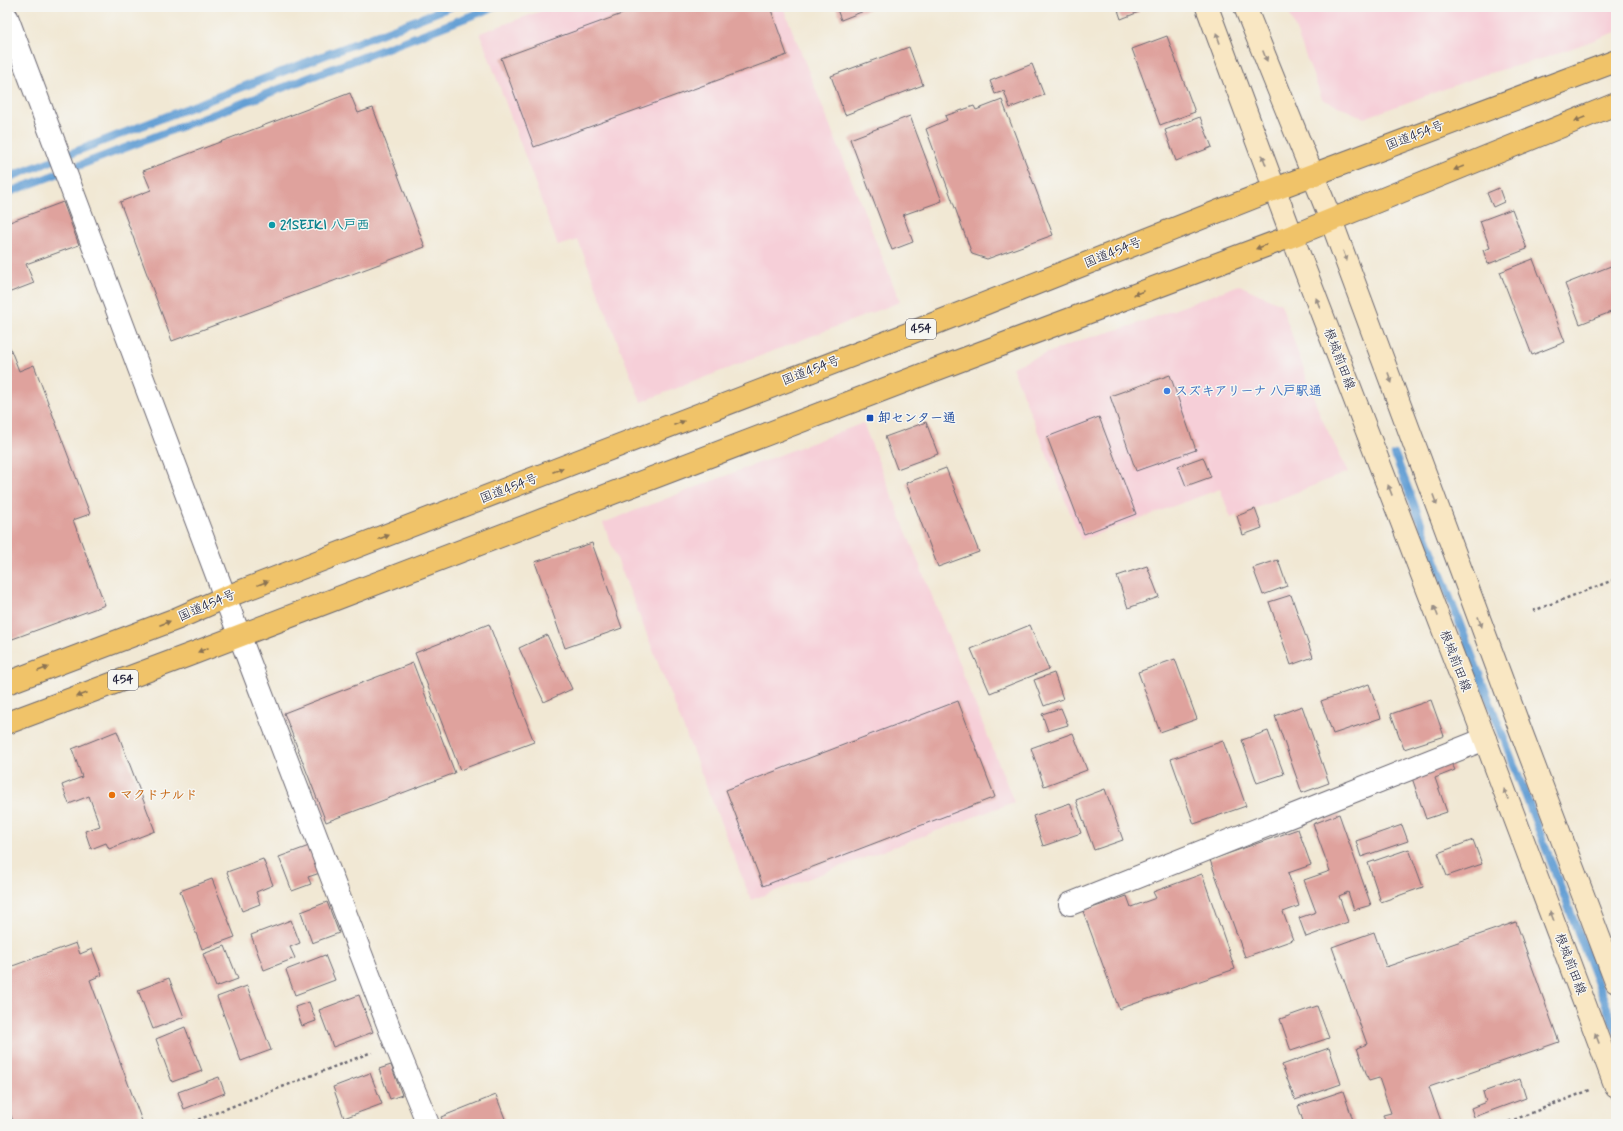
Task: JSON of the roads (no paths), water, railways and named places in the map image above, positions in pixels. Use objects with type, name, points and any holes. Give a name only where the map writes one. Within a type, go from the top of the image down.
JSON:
[{"type":"highway","name":"国道454号","points":[[7,683],[176,619],[226,597],[876,346],[1274,189],[1616,61]]},
{"type":"highway","name":"454","points":[[7,723],[925,373],[1292,236],[1616,104]]},
{"type":"street","name":"根城前田線","points":[[1207,7],[1274,189],[1485,739],[1615,1085]]},
{"type":"street","points":[[1245,7],[1314,174],[1518,726],[1616,982]]},
{"type":"street","points":[[7,17],[395,1043],[428,1124]]},
{"type":"street","points":[[1070,904],[1485,739]]},
{"type":"waterway","points":[[7,178],[450,7]]},
{"type":"waterway","points":[[7,193],[494,7]]},
{"type":"waterway","points":[[1395,455],[1616,1031]]},
{"type":"place","name":"21SEIKI 八戸西","points":[[272,225]]},
{"type":"place","name":"スズキアリーナ 八戸駅通","points":[[1167,391]]},
{"type":"place","name":"卸センター通","points":[[870,418]]},
{"type":"place","name":"マクドナルド","points":[[112,795]]}]
